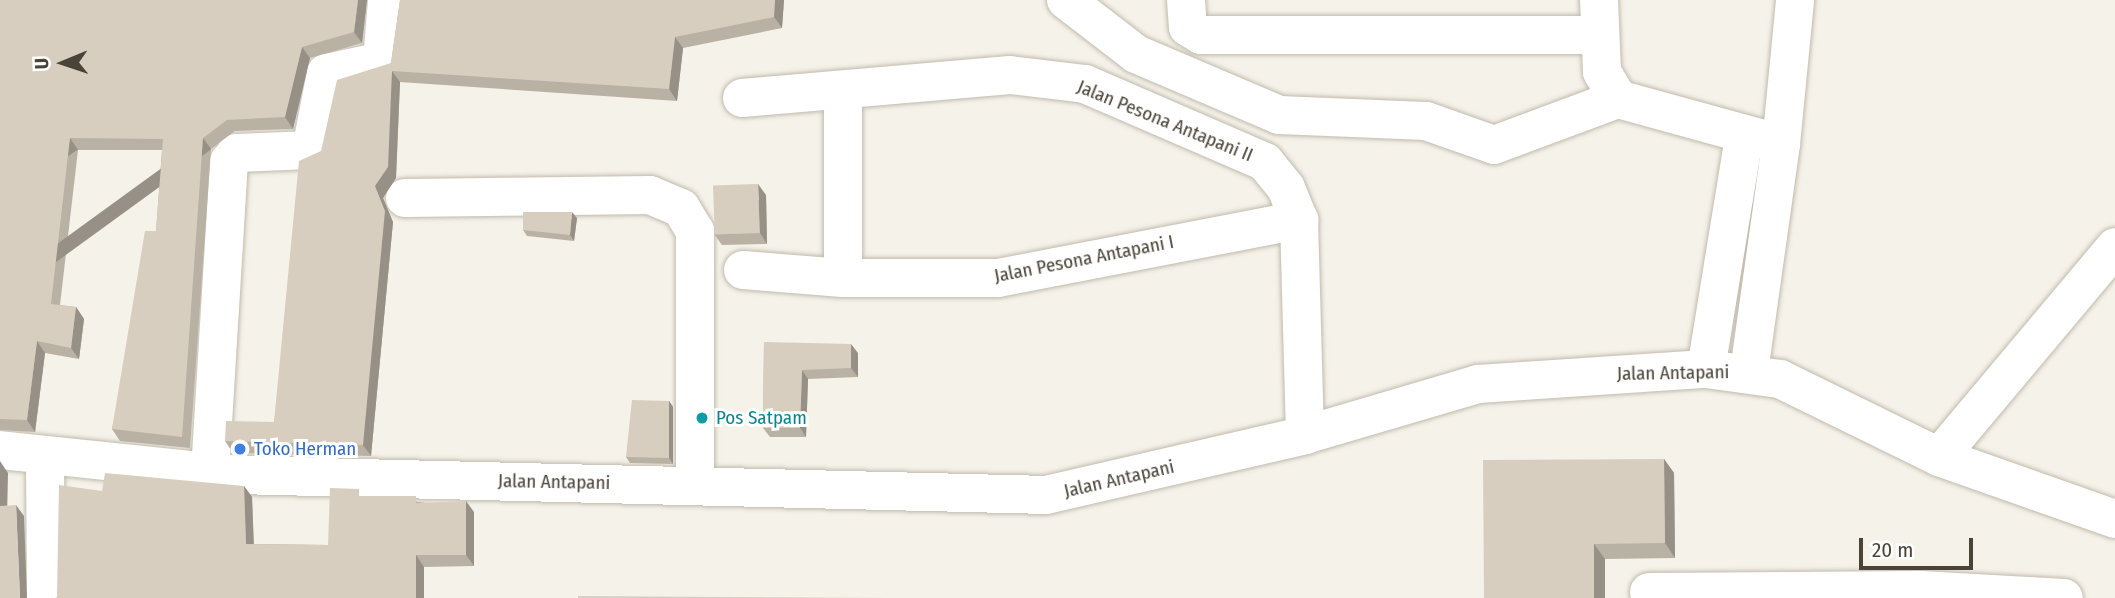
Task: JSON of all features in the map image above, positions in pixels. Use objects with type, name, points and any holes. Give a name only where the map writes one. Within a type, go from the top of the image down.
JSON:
[{"type":"street","points":[[210,472],[229,162],[236,153],[311,150],[326,73],[382,61],[387,0]]},
{"type":"street","points":[[1066,0],[1136,54],[1279,116],[1426,121],[1494,145],[1618,99],[1744,138],[1781,144]]},
{"type":"street","points":[[1186,0],[1188,27],[1201,35],[1599,18],[1602,72],[1618,99]]},
{"type":"street","points":[[1749,373],[1781,144],[1795,0]]},
{"type":"street","name":"Jalan Pesona Antapani II","points":[[741,98],[842,92],[1010,75],[1086,84],[1265,162],[1286,188],[1299,220],[1305,435]]},
{"type":"street","points":[[842,92],[843,278]]},
{"type":"street","points":[[1706,369],[1744,138]]},
{"type":"street","points":[[405,198],[650,195],[681,208],[695,231],[695,485]]},
{"type":"street","name":"Jalan Pesona Antapani I","points":[[743,270],[843,278],[998,278],[1299,220]]},
{"type":"street","points":[[1939,457],[2115,247]]},
{"type":"street","name":"Jalan Antapani","points":[[0,450],[45,457],[210,472],[1046,495],[1305,435],[1515,378],[1706,369],[1780,379],[1939,457],[2115,519]]},
{"type":"street","points":[[45,457],[46,598]]},
{"type":"street","points":[[1649,592],[2064,598]]},
{"type":"building","points":[[0,0],[358,0],[354,32],[302,47],[285,117],[227,120],[203,138],[182,437],[112,429],[145,231],[156,231],[163,139],[70,138],[51,304],[76,307],[71,348],[37,341],[27,420],[0,419]]},
{"type":"building","points":[[400,0],[775,0],[774,17],[675,37],[669,89],[392,71],[388,167],[375,186],[385,211],[363,445],[225,441],[226,421],[274,422],[299,161],[321,151],[337,80],[391,63]]},
{"type":"building","points":[[758,184],[760,233],[715,235],[713,186]]},
{"type":"building","points":[[523,212],[572,212],[570,235],[523,230]]},
{"type":"building","points":[[764,342],[851,344],[851,368],[802,370],[800,428],[763,428]]},
{"type":"building","points":[[632,400],[669,401],[669,458],[626,457]]},
{"type":"building","points":[[1664,459],[1665,543],[1594,544],[1594,598],[1484,598],[1483,460]]},
{"type":"building","points":[[105,473],[244,486],[246,544],[328,545],[330,488],[359,489],[359,496],[416,496],[416,503],[466,501],[466,555],[416,555],[416,598],[55,598],[59,485],[102,491]]},
{"type":"building","points":[[16,505],[20,598],[0,598],[0,506]]},
{"type":"building","points":[[578,596],[891,598],[578,598]]},
{"type":"place","name":"Pos Satpam","points":[[702,418]]},
{"type":"place","name":"Toko Herman","points":[[240,449]]}]
